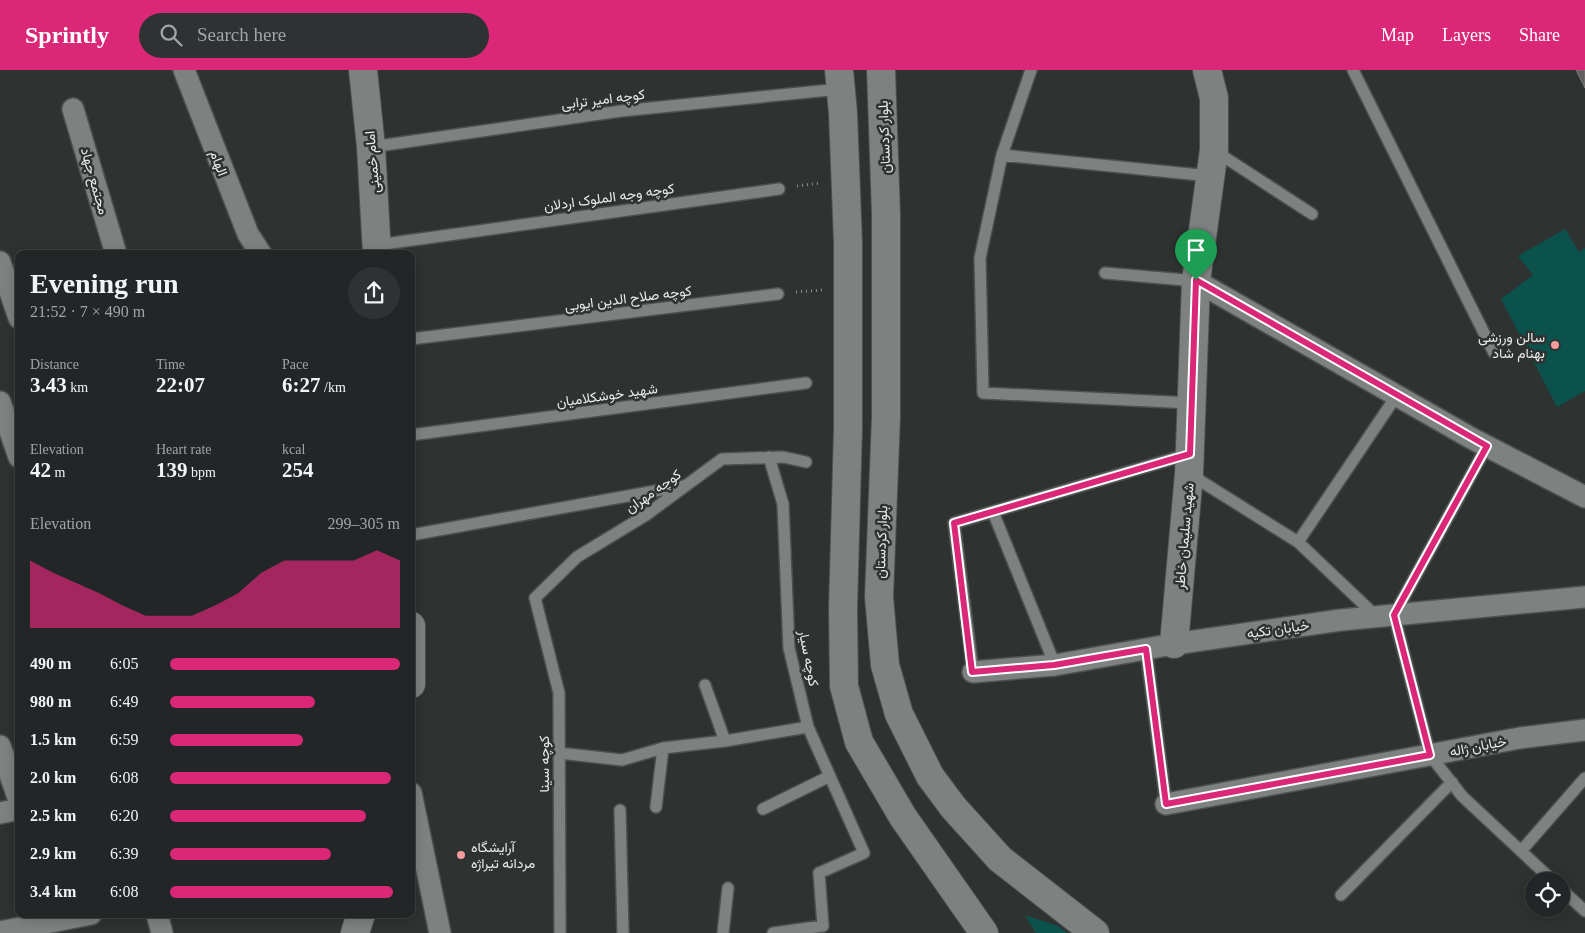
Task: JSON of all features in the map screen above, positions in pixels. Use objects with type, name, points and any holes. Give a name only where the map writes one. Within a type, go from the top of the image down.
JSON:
[{"type":"main road","name":"امام خمینی","points":[[363,70],[371,148],[377,249]]},
{"type":"main road","name":"بلوار کردستان","points":[[881,70],[886,214],[886,417],[879,596],[885,665],[899,714],[930,776],[953,807],[1000,859],[1095,933]]},
{"type":"main road","name":"شهید سلیمان خاطر","points":[[1174,644],[1190,464],[1196,280],[1212,163],[1214,98],[1207,70]]},
{"type":"main road","points":[[840,80],[846,179],[848,287],[848,429],[843,609],[844,686],[859,742],[902,817],[984,933]]},
{"type":"main road","points":[[355,933],[360,918]]},
{"type":"street","name":"الهام","points":[[184,70],[248,234],[258,250]]},
{"type":"street","name":"مجتمع جهاد","points":[[73,109],[115,250]]},
{"type":"street","points":[[0,262],[15,306]]},
{"type":"street","points":[[1196,280],[1487,446],[1585,497]]},
{"type":"street","points":[[0,402],[15,445]]},
{"type":"street","name":"خیابان تکیه","points":[[972,672],[1054,665],[1174,644],[1385,616],[1585,597]]},
{"type":"street","name":"خیابان ژاله","points":[[1166,804],[1520,738],[1585,730]]},
{"type":"street","points":[[0,746],[15,789]]},
{"type":"street","points":[[0,813],[15,810]]},
{"type":"street","points":[[415,813],[440,933]]},
{"type":"street","points":[[0,932],[71,918]]},
{"type":"street","points":[[158,918],[162,933]]},
{"type":"lane","points":[[1031,70],[1002,155],[980,258],[983,394],[1193,403]]},
{"type":"lane","points":[[1353,70],[1494,354]]},
{"type":"lane","name":"کوچه امیر ترابی","points":[[371,148],[840,80]]},
{"type":"lane","points":[[1002,155],[1212,163],[1312,214]]},
{"type":"lane","name":"کوچه وجه الملوک اردلان","points":[[377,249],[779,189]]},
{"type":"lane","points":[[1105,273],[1196,280]]},
{"type":"lane","name":"کوچه صلاح الدین ایوبی","points":[[415,339],[778,294]]},
{"type":"lane","name":"شهید خوشکلامیان","points":[[415,435],[806,383]]},
{"type":"lane","points":[[1298,542],[1397,395]]},
{"type":"lane","points":[[1385,616],[1487,446]]},
{"type":"lane","name":"کوچه سیار","points":[[769,457],[782,504],[789,648],[808,727],[864,853],[820,873],[823,926],[773,933]]},
{"type":"lane","name":"کوچه مهران","points":[[535,598],[577,557],[646,516],[722,459],[783,457],[806,462]]},
{"type":"lane","points":[[972,672],[954,523],[1190,464],[1298,542],[1385,616],[1430,755],[1462,796],[1543,872]]},
{"type":"lane","points":[[415,534],[686,485]]},
{"type":"lane","points":[[993,512],[1054,665]]},
{"type":"lane","name":"کوچه سینا","points":[[535,598],[559,693],[560,933]]},
{"type":"lane","points":[[1146,649],[1166,804]]},
{"type":"lane","points":[[705,685],[725,741]]},
{"type":"lane","points":[[559,753],[622,760],[663,748],[725,741],[808,727]]},
{"type":"lane","points":[[656,807],[663,748]]},
{"type":"lane","points":[[763,808],[830,776]]},
{"type":"lane","points":[[1521,851],[1585,778]]},
{"type":"lane","points":[[1341,895],[1452,782]]},
{"type":"lane","points":[[620,810],[623,933]]},
{"type":"lane","points":[[723,933],[728,888]]},
{"type":"lane","points":[[1570,897],[1585,911]]},
{"type":"path","points":[[779,189],[846,179]]},
{"type":"path","points":[[778,294],[848,287]]},
{"type":"shaded area","name":"سالن ورزشی بهنام شاد","points":[[1565,229],[1579,252],[1585,248],[1585,391],[1557,407],[1501,299],[1533,275],[1518,256]]},
{"type":"shaded area","points":[[1025,915],[1058,926],[1067,933],[1036,933]]},
{"type":"building","points":[[1576,70],[1585,70],[1585,88]]},
{"type":"place","name":"سالن ورزشی بهنام شاد","points":[[1555,345]]},
{"type":"place","name":"آرایشگاه مردانه تیراژه","points":[[461,855]]},
{"type":"route","points":[[1196,280],[1487,446],[1394,615],[1430,755],[1166,804],[1146,649],[1054,665],[972,672],[954,523],[1190,454],[1196,280]]}]
